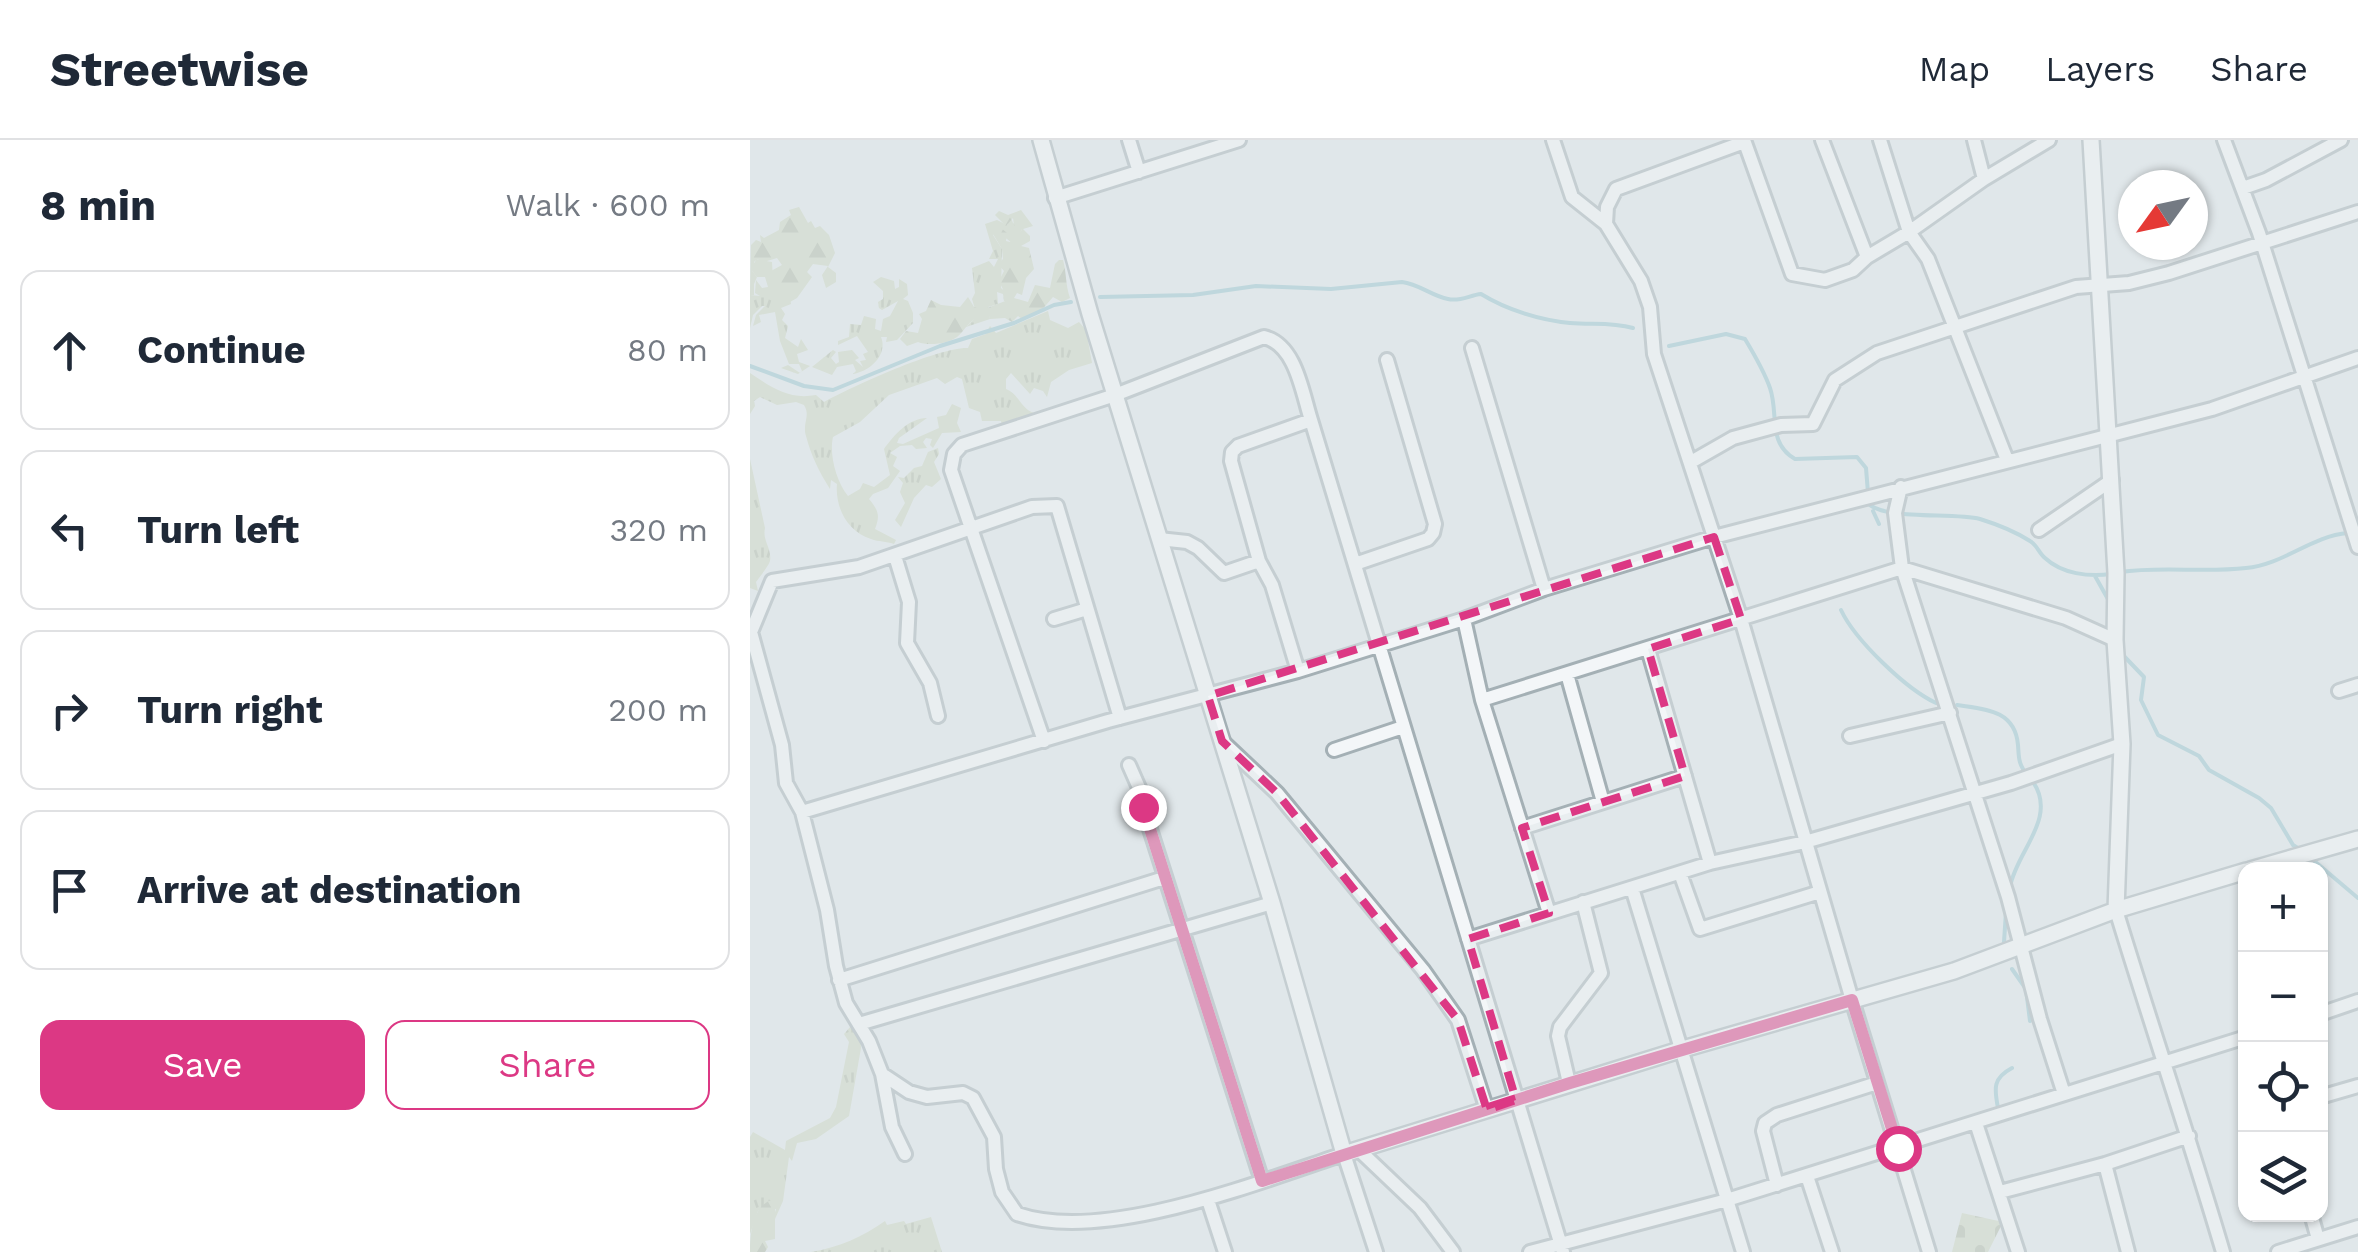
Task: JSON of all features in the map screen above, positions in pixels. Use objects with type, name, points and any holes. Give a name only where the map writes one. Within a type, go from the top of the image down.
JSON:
[{"type":"street","points":[[1041,140],[1080,283],[1351,1152],[1376,1252]]},
{"type":"street","points":[[1129,140],[1139,172]]},
{"type":"street","points":[[1056,198],[1238,140]]},
{"type":"street","points":[[1553,140],[1572,197],[1606,224],[1641,281],[1650,307],[1654,354],[1742,619],[1876,1083],[1930,1252]]},
{"type":"street","points":[[1822,140],[1867,257]]},
{"type":"street","points":[[1880,140],[1910,232],[1928,259],[2007,460]]},
{"type":"street","points":[[1974,140],[1984,179]]},
{"type":"street","points":[[2017,140],[2020,156]]},
{"type":"street","points":[[1606,224],[1607,207],[1616,189],[1744,141],[1792,274],[1825,280],[1853,270],[1984,179],[2049,140]]},
{"type":"street","points":[[2091,140],[2111,436],[2115,640],[2122,744],[2116,910],[2223,1252]]},
{"type":"street","points":[[2224,140],[2358,547]]},
{"type":"street","points":[[2242,188],[2266,180],[2340,140]]},
{"type":"street","points":[[1692,462],[1733,438],[1781,425],[1813,424],[1835,380],[1877,353],[2076,288],[2142,280],[2358,212]]},
{"type":"street","points":[[1044,741],[951,470],[954,454],[962,445],[1116,395],[1264,338],[1277,340],[1290,356],[1311,420],[1562,1247]]},
{"type":"street","points":[[1472,348],[1544,589]]},
{"type":"street","points":[[802,812],[1120,718],[1298,672],[1544,589],[1714,537],[2212,409],[2358,358]]},
{"type":"street","points":[[1355,564],[1428,538],[1435,524],[1386,360]]},
{"type":"street","points":[[1298,672],[1272,585],[1259,561],[1231,461],[1238,446],[1311,420]]},
{"type":"street","points":[[2039,530],[2112,480]]},
{"type":"street","points":[[1901,487],[1895,513],[1902,568],[1975,793],[2064,1094]]},
{"type":"street","points":[[904,1154],[892,1127],[882,1074],[846,1003],[802,812],[786,783],[782,745],[752,632],[772,582],[837,572],[973,530],[1032,507],[1057,506],[1120,718]]},
{"type":"street","points":[[1159,539],[1186,542],[1198,548],[1208,554],[1213,566],[1224,572],[1259,561]]},
{"type":"street","points":[[895,556],[908,602],[907,643],[930,682],[938,716]]},
{"type":"street","points":[[1482,700],[1902,568],[2066,618],[2115,640]]},
{"type":"street","points":[[1054,620],[1088,609]]},
{"type":"street","points":[[1464,619],[1482,700],[1548,913]]},
{"type":"street","points":[[1648,649],[1710,863]]},
{"type":"street","points":[[1567,674],[1603,802]]},
{"type":"street","points":[[2338,691],[2358,685]]},
{"type":"street","points":[[1850,736],[1949,711]]},
{"type":"street","points":[[1334,750],[1403,727]]},
{"type":"street","points":[[1222,740],[1276,794],[1423,970],[1458,1020],[1487,1110]]},
{"type":"street","points":[[1468,939],[1710,863],[1805,842],[2011,784],[2122,744]]},
{"type":"street","points":[[1129,766],[1140,790],[1138,802],[1143,807],[1262,1181]]},
{"type":"street","points":[[1522,828],[1685,776]]},
{"type":"street","points":[[2285,862],[2358,839]]},
{"type":"street","points":[[1680,873],[1700,929],[1820,892]]},
{"type":"street","points":[[882,1074],[909,1092],[926,1097],[962,1093],[972,1098],[994,1137],[1002,1192],[1017,1214],[1060,1224],[1137,1215],[1208,1200],[1570,1083],[1954,972],[2116,910],[2238,873]]},
{"type":"street","points":[[839,980],[1164,878]]},
{"type":"street","points":[[1632,888],[1744,1252]]},
{"type":"street","points":[[1570,1083],[1558,1036],[1560,1026],[1601,973],[1583,902]]},
{"type":"street","points":[[859,1024],[1272,903]]},
{"type":"street","points":[[2328,1011],[2358,1001]]},
{"type":"street","points":[[1530,1252],[1562,1247],[1807,1176],[2238,1039]]},
{"type":"street","points":[[1777,1185],[1762,1131],[1766,1123],[1776,1116],[1876,1083]]},
{"type":"street","points":[[2328,1095],[2358,1086]]},
{"type":"street","points":[[1976,1122],[2018,1252]]},
{"type":"street","points":[[2000,1192],[2189,1136]]},
{"type":"street","points":[[1351,1152],[1420,1208],[1452,1252]]},
{"type":"street","points":[[2105,1164],[2128,1252]]},
{"type":"street","points":[[1807,1176],[1832,1252]]},
{"type":"street","points":[[1208,1200],[1225,1252]]},
{"type":"street","points":[[2313,1222],[2318,1239]]},
{"type":"street","points":[[2278,1252],[2358,1227]]},
{"type":"highlighted area","points":[[1714,537],[1741,619],[1648,649],[1685,776],[1522,828],[1549,913],[1468,939],[1516,1100],[1487,1110],[1458,1020],[1277,793],[1222,741],[1208,696]]},
{"type":"green space","points":[[799,207],[808,223],[811,221],[815,228],[820,226],[829,235],[835,253],[828,267],[836,273],[836,282],[826,288],[822,275],[828,266],[813,264],[807,272],[812,277],[790,302],[786,295],[788,284],[774,284],[768,278],[771,271],[782,265],[777,258],[764,262],[757,259],[752,271],[757,277],[754,295],[750,295],[751,245],[756,240],[761,242],[760,235],[764,238],[779,230],[780,222],[791,215],[789,210]]},
{"type":"green space","points":[[1021,210],[1033,226],[1023,229],[1030,241],[1021,246],[1029,248],[1034,269],[1026,278],[1022,295],[1017,293],[1014,298],[1028,302],[1035,285],[1050,288],[1055,264],[1063,260],[1070,298],[1062,302],[1053,297],[1040,312],[1022,319],[1018,316],[1012,322],[1005,318],[990,319],[987,308],[1008,300],[999,281],[1004,271],[998,264],[1003,259],[1002,249],[993,234],[1000,227],[1010,242],[1022,230],[1014,225],[1013,218],[1006,226],[995,215],[999,211],[1008,215]]},
{"type":"green space","points":[[1011,218],[1022,230],[1012,243],[997,231],[993,235],[1002,249],[1001,288],[1014,299],[1004,301],[1003,294],[997,292],[998,304],[988,307],[990,319],[966,327],[977,316],[972,299],[972,268],[989,261],[994,267],[998,259],[989,259],[993,251],[985,224],[997,220],[1007,225]]},
{"type":"green space","points":[[756,259],[772,262],[773,281],[788,284],[791,304],[781,308],[785,314],[782,320],[788,326],[785,338],[798,347],[801,339],[808,350],[797,354],[799,362],[810,366],[801,372],[799,364],[789,364],[775,312],[759,315],[761,322],[753,326],[762,306],[753,315],[750,328],[750,295],[760,296],[755,293],[756,280],[762,288],[768,287],[765,277],[757,277],[752,271]]},
{"type":"green space","points":[[881,277],[894,281],[895,289],[899,279],[907,284],[908,295],[903,299],[913,313],[913,323],[897,340],[886,342],[887,337],[881,337],[880,355],[860,372],[853,374],[853,364],[837,367],[832,375],[812,367],[833,350],[836,352],[831,358],[836,364],[838,352],[852,350],[863,367],[860,361],[866,360],[863,354],[868,352],[857,336],[838,345],[838,341],[849,337],[850,324],[861,325],[864,316],[876,319],[875,329],[881,331],[883,319],[890,316],[898,301],[879,308],[883,291],[873,282]]},
{"type":"green space","points":[[968,297],[980,309],[981,316],[960,335],[938,344],[918,342],[907,346],[900,339],[906,331],[918,333],[922,319],[919,314],[926,311],[931,300],[960,307]]},
{"type":"green space","points":[[1048,311],[1050,320],[1068,328],[1079,322],[1086,330],[1092,363],[1069,370],[1051,382],[1047,397],[1034,388],[1030,394],[1011,373],[1006,389],[1034,413],[1030,418],[1002,426],[1001,421],[982,421],[980,412],[969,408],[962,379],[957,377],[945,384],[937,378],[889,395],[860,422],[833,437],[834,467],[848,496],[863,483],[874,487],[890,475],[884,449],[903,428],[927,418],[897,443],[939,428],[937,417],[946,415],[952,404],[961,408],[957,423],[961,432],[942,433],[933,448],[932,439],[926,438],[923,442],[927,448],[900,446],[890,453],[897,457],[893,466],[900,471],[888,488],[869,499],[878,514],[875,529],[896,540],[894,544],[862,535],[844,517],[837,484],[831,480],[830,489],[810,450],[804,405],[777,405],[760,397],[754,401],[750,414],[750,373],[781,392],[816,395],[824,402],[917,360],[968,348],[972,339],[986,334],[990,326],[996,333]]},
{"type":"green space","points":[[938,448],[934,462],[941,479],[932,487],[926,485],[914,498],[901,527],[895,520],[905,503],[900,492],[903,483],[898,477],[904,478],[922,466],[928,452]]},
{"type":"green space","points":[[750,459],[770,556],[756,582],[758,591],[750,588]]},
{"type":"green space","points":[[851,1026],[861,1048],[849,1116],[816,1139],[797,1143],[792,1161],[789,1157],[783,1201],[775,1219],[776,1209],[765,1207],[758,1211],[750,1234],[750,1137],[753,1132],[785,1150],[786,1141],[830,1118],[836,1107],[849,1042],[844,1034]]},
{"type":"green space","points":[[775,1199],[775,1239],[765,1241],[765,1252],[750,1252],[758,1212]]},
{"type":"green space","points":[[1962,1213],[2003,1222],[1988,1252],[1952,1252]]},
{"type":"green space","points":[[931,1217],[942,1252],[811,1252],[850,1241],[885,1221],[887,1225],[904,1221],[906,1224]]},
{"type":"waterway","points":[[1100,297],[1193,295],[1256,286],[1331,289],[1402,282],[1452,300],[1481,294],[1547,319],[1633,328]]},
{"type":"waterway","points":[[750,366],[804,386],[833,390],[940,346],[1071,302]]},
{"type":"waterway","points":[[1669,346],[1726,334],[1745,339],[1770,388],[1777,436],[1786,452],[1795,459],[1857,457],[1866,468],[1868,493]]},
{"type":"waterway","points":[[1867,502],[1887,512],[1980,519],[2030,541],[2059,568],[2111,574]]},
{"type":"waterway","points":[[1873,511],[1879,524]]},
{"type":"waterway","points":[[2120,572],[2259,566],[2322,539],[2348,533]]},
{"type":"waterway","points":[[2095,576],[2109,601]]},
{"type":"waterway","points":[[1841,610],[1882,662],[1936,703]]},
{"type":"waterway","points":[[2121,653],[2144,677],[2141,700],[2158,735],[2199,756],[2209,770],[2259,798],[2271,808],[2293,845],[2301,850]]},
{"type":"waterway","points":[[1957,705],[1996,713],[2011,724],[2020,764],[2027,775]]},
{"type":"waterway","points":[[2010,887],[2041,809],[2033,782]]},
{"type":"waterway","points":[[2312,859],[2358,898]]},
{"type":"waterway","points":[[2004,942],[2006,912]]},
{"type":"waterway","points":[[2012,969],[2026,989],[2030,1021]]},
{"type":"waterway","points":[[1998,1108],[1996,1084],[2012,1068]]},
{"type":"route","points":[[1143,807],[1262,1181],[1570,1083],[1852,1000],[1898,1148]]}]
